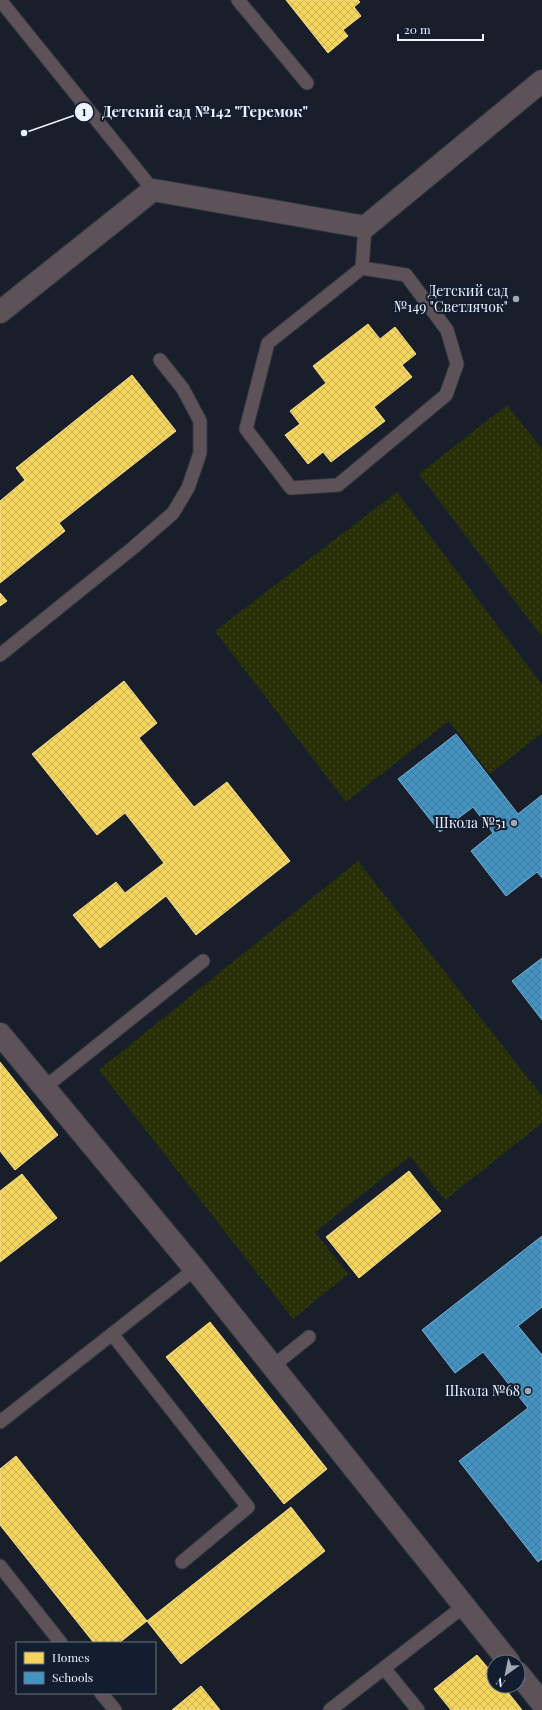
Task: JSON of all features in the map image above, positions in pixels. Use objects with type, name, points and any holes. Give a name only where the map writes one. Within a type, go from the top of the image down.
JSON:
[{"type":"street","points":[[0,312],[153,190],[365,227],[542,81]]},
{"type":"street","points":[[0,1034],[195,1268],[503,1654]]},
{"type":"street","points":[[526,1683],[542,1703]]},
{"type":"lane","points":[[0,0],[153,190]]},
{"type":"lane","points":[[238,0],[307,83]]},
{"type":"lane","points":[[362,268],[406,275],[446,330],[457,364],[446,395],[338,486],[291,488],[246,429],[268,343],[362,268],[365,227]]},
{"type":"lane","points":[[0,655],[134,548],[168,518],[188,488],[200,453],[200,421],[183,389],[160,360]]},
{"type":"lane","points":[[44,1088],[203,961]]},
{"type":"lane","points":[[0,1422],[195,1268]]},
{"type":"lane","points":[[112,1334],[248,1507],[182,1562]]},
{"type":"lane","points":[[273,1366],[309,1337]]},
{"type":"lane","points":[[0,1566],[60,1642]]},
{"type":"lane","points":[[330,1710],[464,1606]]},
{"type":"lane","points":[[384,1668],[418,1710]]},
{"type":"lane","points":[[102,1694],[115,1710]]},
{"type":"green space","points":[[507,405],[542,449],[542,637],[419,474]]},
{"type":"green space","points":[[397,492],[542,685],[542,733],[490,774],[449,721],[346,802],[215,631]]},
{"type":"green space","points":[[358,861],[542,1096],[542,1123],[445,1200],[410,1156],[315,1232],[348,1274],[293,1319],[99,1070]]},
{"type":"building: Homes","points":[[286,0],[358,0],[360,2],[354,7],[361,16],[343,30],[348,36],[328,53]]},
{"type":"building: Homes","points":[[368,324],[380,339],[395,327],[416,354],[402,365],[412,377],[374,407],[385,421],[331,462],[323,452],[308,464],[285,435],[300,424],[290,411],[326,383],[313,366]]},
{"type":"building: Homes","points":[[132,375],[176,431],[59,523],[65,531],[0,583],[0,501],[25,480],[16,468]]},
{"type":"building: Homes","points":[[0,593],[7,601],[0,606]]},
{"type":"building: Homes","points":[[124,681],[157,723],[139,738],[194,807],[227,782],[290,861],[196,935],[166,896],[100,948],[73,915],[116,882],[125,893],[164,863],[125,813],[97,835],[32,754]]},
{"type":"building: Homes","points":[[0,1062],[58,1135],[15,1170],[0,1151]]},
{"type":"building: Homes","points":[[409,1171],[441,1211],[359,1278],[326,1237]]},
{"type":"building: Homes","points":[[22,1174],[57,1218],[0,1262],[0,1191]]},
{"type":"building: Homes","points":[[210,1322],[327,1469],[284,1504],[166,1357]]},
{"type":"building: Homes","points":[[16,1456],[147,1621],[120,1642],[93,1642],[0,1525],[0,1469]]},
{"type":"building: Homes","points":[[291,1507],[325,1551],[181,1664],[147,1621]]},
{"type":"building: Homes","points":[[477,1655],[486,1666],[486,1694],[509,1694],[522,1710],[451,1710],[434,1689]]},
{"type":"building: Homes","points":[[201,1686],[220,1710],[172,1710]]},
{"type":"building: Schools","name":"Школа №51","points":[[456,734],[518,814],[542,795],[542,878],[537,872],[506,896],[471,851],[493,833],[473,807],[440,832],[398,779]]},
{"type":"building: Schools","points":[[542,958],[542,1020],[512,981]]},
{"type":"building: Schools","name":"Школа №68","points":[[542,1236],[542,1307],[518,1326],[542,1355],[542,1559],[538,1562],[459,1461],[528,1408],[483,1352],[455,1373],[422,1330]]},
{"type":"place","name":"Детский сад №142 \"Теремок\"","points":[[24,133]]},
{"type":"place","name":"Детский сад №149 \"Светлячок\"","points":[[516,299]]},
{"type":"place","name":"Школа №51","points":[[514,823]]},
{"type":"place","name":"Школа №68","points":[[528,1391]]}]
